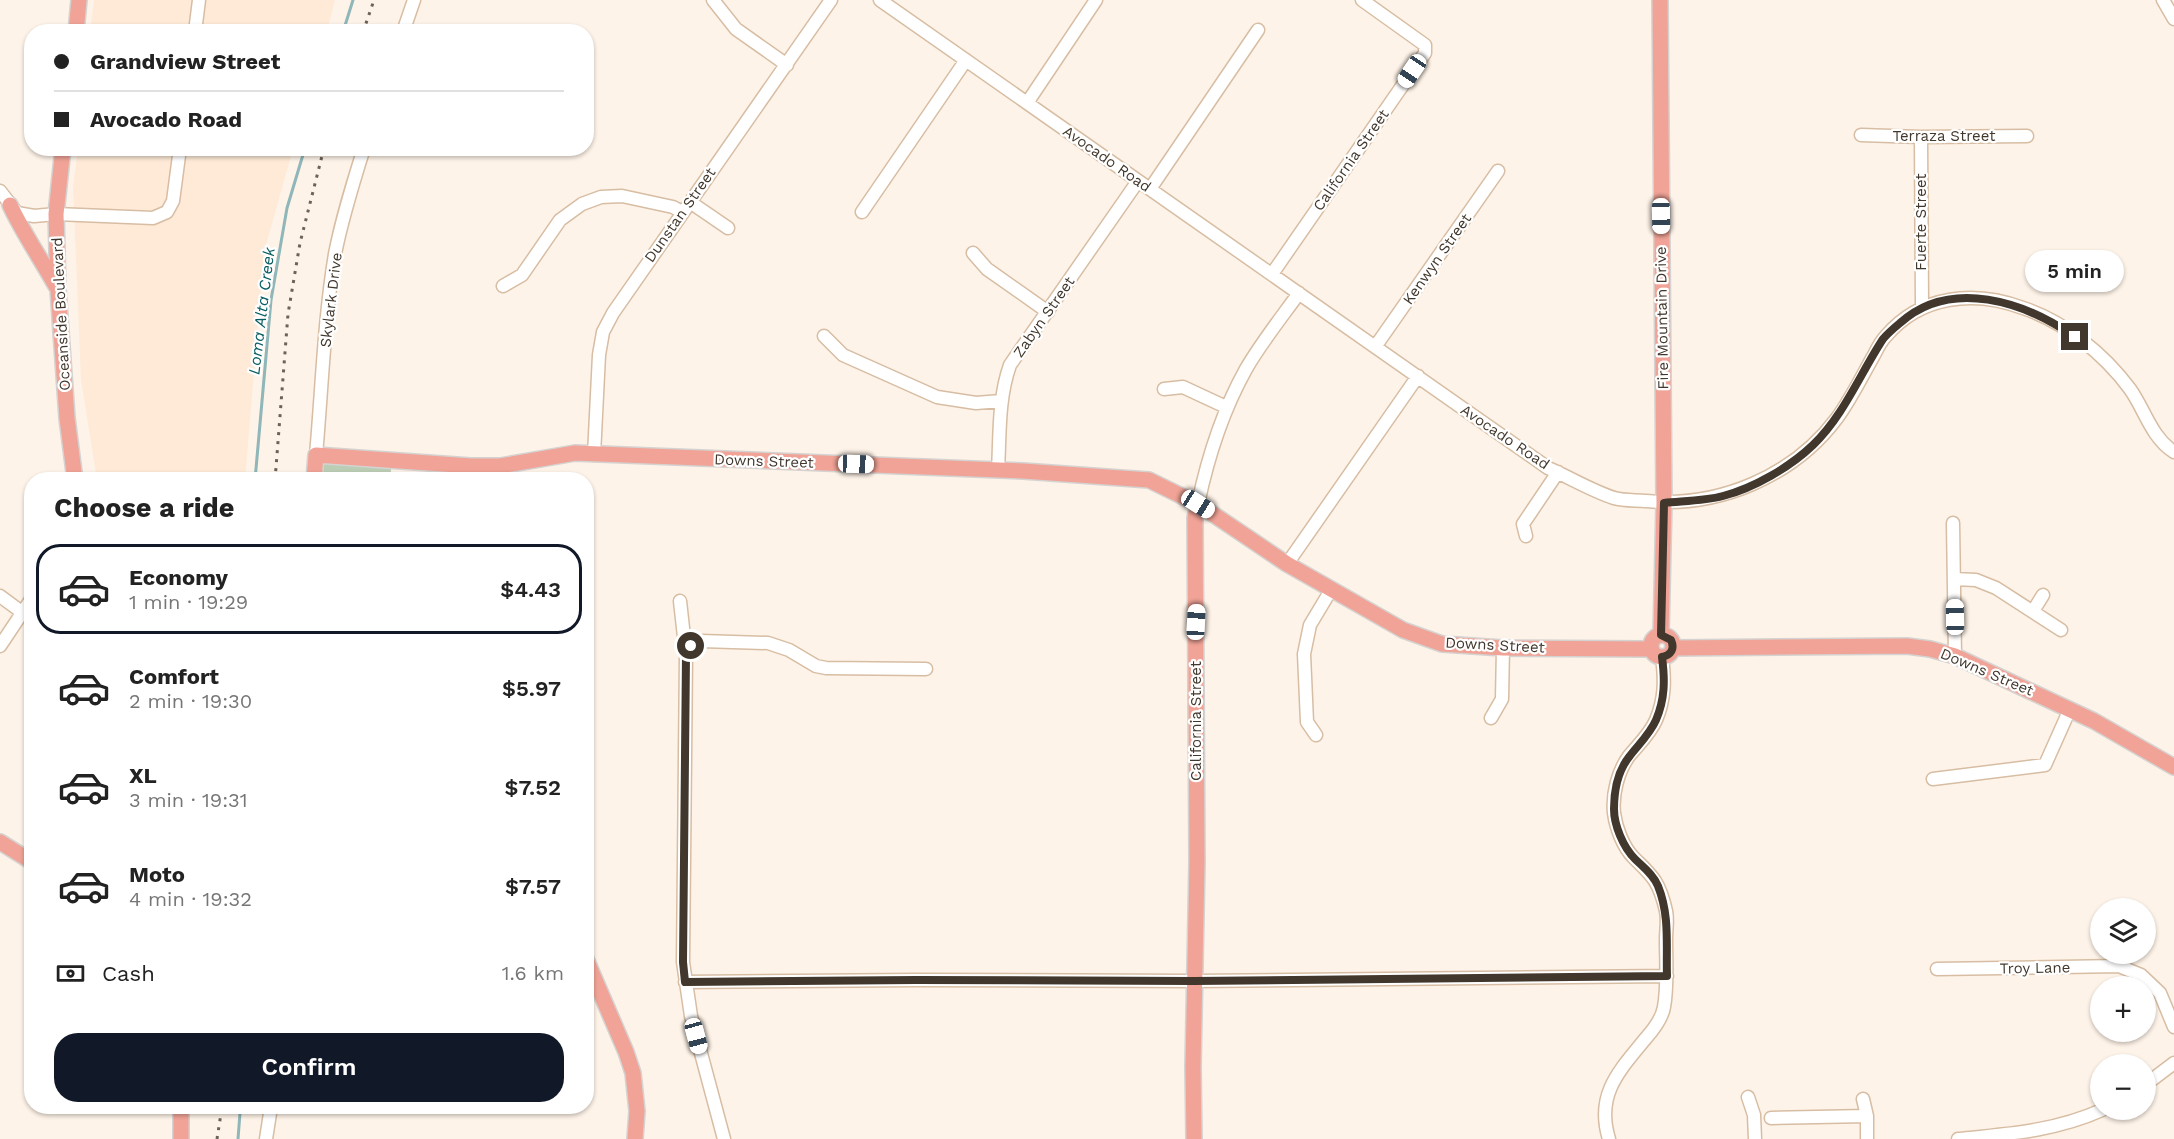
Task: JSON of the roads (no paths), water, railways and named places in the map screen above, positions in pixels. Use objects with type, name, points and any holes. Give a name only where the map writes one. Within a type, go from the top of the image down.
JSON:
[{"type":"main road","points":[[77,24],[79,0]]},
{"type":"main road","name":"Fire Mountain Drive","points":[[1660,0],[1664,503],[1661,635],[1671,640],[1662,651]]},
{"type":"main road","name":"Oceanside Boulevard","points":[[62,156],[56,214],[58,289],[66,402],[74,472]]},
{"type":"main road","points":[[10,205],[18,223],[37,250],[58,289]]},
{"type":"main road","name":"Downs Street","points":[[316,455],[500,466],[575,453],[998,470],[1149,480],[1198,504],[1287,564],[1402,630],[1442,644],[1503,648],[1662,651],[1907,646],[1930,649],[1955,656],[2070,709],[2174,767]]},
{"type":"main road","points":[[315,472],[316,455]]},
{"type":"main road","name":"California Street","points":[[1194,1139],[1197,862],[1195,518],[1198,504]]},
{"type":"main road","points":[[0,842],[24,857]]},
{"type":"main road","points":[[594,978],[633,1072],[637,1111],[636,1139]]},
{"type":"main road","points":[[181,1114],[181,1139]]},
{"type":"street","points":[[196,24],[199,0]]},
{"type":"street","points":[[406,24],[414,0]]},
{"type":"street","points":[[713,0],[736,29],[786,65]]},
{"type":"street","name":"Dunstan Street","points":[[594,454],[599,355],[603,332],[619,303],[831,0]]},
{"type":"street","name":"Avocado Road","points":[[880,0],[1548,468],[1615,498],[1664,503],[1722,496],[1770,477],[1812,446],[1837,418],[1885,336],[1912,312],[1947,299],[1983,298],[2023,308],[2056,324],[2099,353],[2130,389],[2151,429],[2174,452]]},
{"type":"street","points":[[1027,103],[1096,0]]},
{"type":"street","name":"California Street","points":[[1272,274],[1425,53],[1425,45],[1362,0]]},
{"type":"street","points":[[2163,0],[2174,19]]},
{"type":"street","points":[[1150,189],[1258,30]]},
{"type":"street","points":[[862,212],[966,60]]},
{"type":"street","name":"Terraza Street","points":[[1861,135],[2027,136]]},
{"type":"street","name":"Fuerte Street","points":[[1921,137],[1922,308]]},
{"type":"street","points":[[0,191],[17,213],[34,216],[56,214],[153,218],[167,212],[173,201],[179,156]]},
{"type":"street","name":"Skylark Drive","points":[[316,455],[329,294],[349,193],[361,156]]},
{"type":"street","name":"Kenwyn Street","points":[[1375,347],[1498,171]]},
{"type":"street","name":"Zabyn Street","points":[[998,470],[1001,401],[1003,384],[1010,365],[1138,181]]},
{"type":"street","points":[[503,286],[522,275],[560,220],[582,204],[601,197],[622,196],[673,207],[686,207],[728,228]]},
{"type":"street","points":[[973,253],[987,269],[1048,312]]},
{"type":"street","name":"California Street","points":[[1198,504],[1216,430],[1226,407],[1247,367],[1299,293]]},
{"type":"street","points":[[824,336],[843,355],[937,397],[976,403],[1001,401]]},
{"type":"street","points":[[1287,564],[1418,376]]},
{"type":"street","points":[[1164,389],[1183,387],[1226,407]]},
{"type":"street","points":[[1526,536],[1523,524],[1558,472]]},
{"type":"street","points":[[1953,523],[1955,656]]},
{"type":"street","points":[[1954,579],[1976,580],[1996,588],[2061,630]]},
{"type":"street","points":[[1316,735],[1307,722],[1304,654],[1310,625],[1331,590]]},
{"type":"street","points":[[2033,611],[2043,595]]},
{"type":"street","points":[[0,596],[23,613],[0,646]]},
{"type":"street","points":[[680,601],[686,655],[683,951],[685,982],[691,1016],[724,1139]]},
{"type":"street","points":[[686,655],[691,646],[701,641],[768,643],[789,650],[816,666],[826,668],[926,669]]},
{"type":"street","points":[[1491,718],[1502,699],[1503,648]]},
{"type":"street","points":[[1609,1139],[1605,1114],[1607,1094],[1615,1077],[1656,1027],[1664,1009],[1667,976],[1667,913],[1657,884],[1647,870],[1633,857],[1619,834],[1614,813],[1614,798],[1619,776],[1628,758],[1656,722],[1663,700],[1665,686],[1662,651]]},
{"type":"street","points":[[1933,779],[2045,765],[2070,709]]},
{"type":"street","name":"Troy Lane","points":[[1937,969],[2119,966],[2141,975],[2160,993],[2174,1027]]},
{"type":"street","points":[[685,982],[1194,981],[1667,976]]},
{"type":"street","points":[[2156,1077],[2174,1063]]},
{"type":"street","points":[[1748,1097],[1754,1115],[1755,1139]]},
{"type":"street","points":[[1863,1099],[1867,1116],[1867,1139]]},
{"type":"street","points":[[267,1139],[270,1114]]},
{"type":"street","points":[[1958,1139],[2042,1130],[2090,1115]]},
{"type":"street","points":[[1771,1118],[1867,1116]]},
{"type":"waterway","name":"Loma Alta Creek","points":[[346,24],[353,0]]},
{"type":"waterway","name":"Loma Alta Creek","points":[[256,472],[271,300],[287,208],[303,156]]},
{"type":"waterway","name":"Loma Alta Creek","points":[[238,1139],[240,1114]]},
{"type":"railway","points":[[366,24],[374,0]]},
{"type":"railway","points":[[276,472],[288,314],[300,243],[322,156]]},
{"type":"railway","points":[[217,1139],[221,1114]]}]
